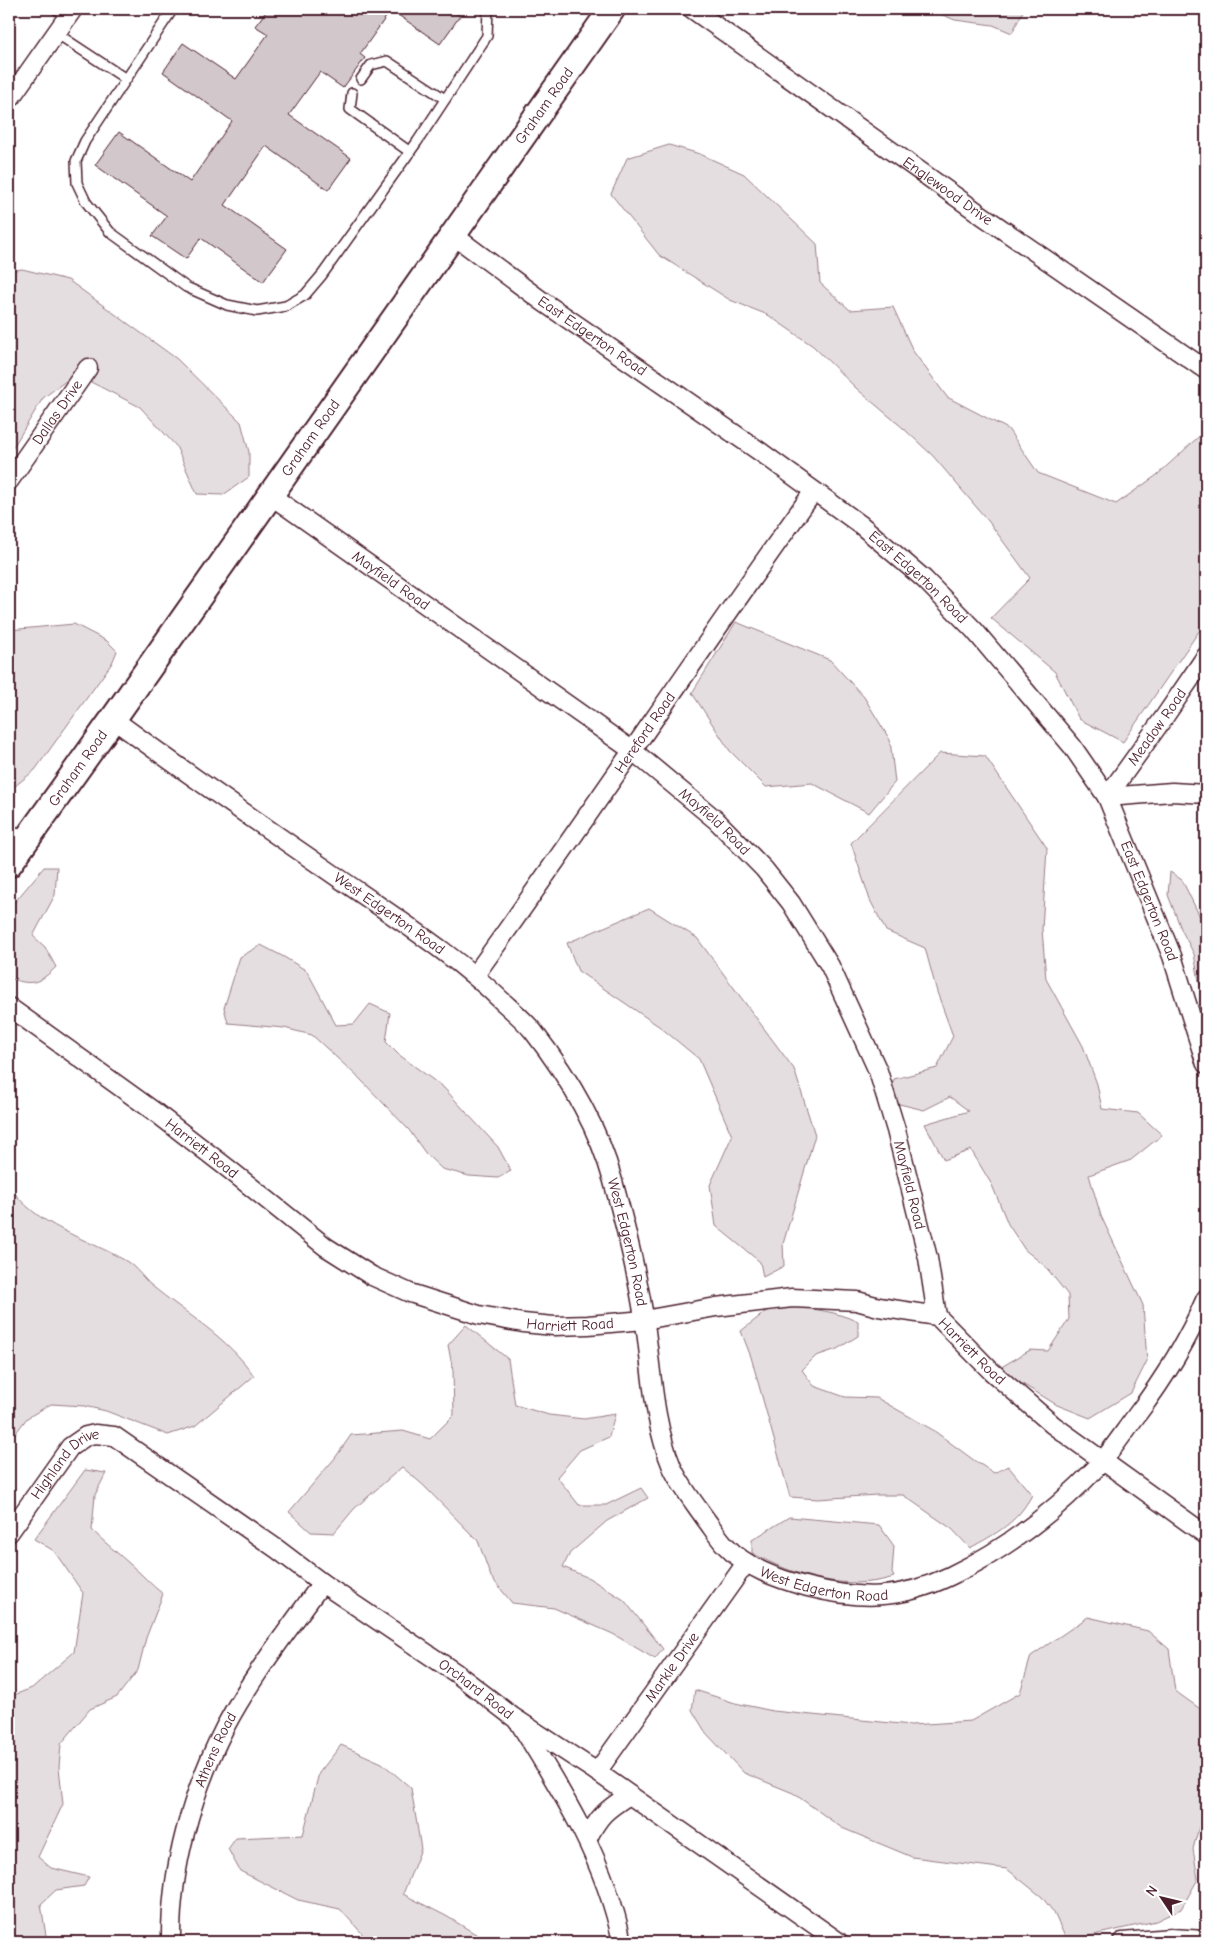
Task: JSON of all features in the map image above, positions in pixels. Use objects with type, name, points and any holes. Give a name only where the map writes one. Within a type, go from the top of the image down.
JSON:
[{"type":"main road","name":"Graham Road","points":[[9,864],[16,838],[113,720],[612,9]]},
{"type":"street","name":"Englewood Drive","points":[[692,9],[975,210],[1206,370]]},
{"type":"street","points":[[9,100],[56,33],[66,11]]},
{"type":"street","name":"East Edgerton Road","points":[[453,235],[542,301],[754,447],[861,525],[893,551],[963,617],[1000,658],[1072,746],[1107,797],[1172,956],[1184,989],[1206,1064]]},
{"type":"street","name":"Dallas Drive","points":[[9,481],[88,368]]},
{"type":"street","name":"Hereford Road","points":[[475,975],[633,751],[670,693],[814,491]]},
{"type":"street","name":"Mayfield Road","points":[[270,495],[633,751],[716,820],[764,869],[791,903],[830,966],[878,1071],[896,1130],[928,1258],[937,1316]]},
{"type":"street","name":"Meadow Road","points":[[1107,797],[1206,656]]},
{"type":"street","name":"West Edgerton Road","points":[[113,720],[475,975],[532,1030],[566,1076],[595,1130],[612,1176],[625,1225],[644,1320],[657,1416],[672,1466],[686,1492],[723,1543],[735,1555],[746,1563],[775,1577],[799,1585],[846,1596],[877,1596],[903,1592],[936,1582],[967,1568],[1015,1538],[1060,1504],[1102,1461]]},
{"type":"street","points":[[1107,797],[1172,792],[1206,794]]},
{"type":"street","name":"Harriett Road","points":[[9,1007],[162,1118],[326,1247],[372,1276],[410,1293],[450,1307],[523,1323],[554,1326],[644,1320],[716,1307],[792,1298],[857,1301],[879,1307],[937,1316],[991,1371],[1053,1425],[1206,1535]]},
{"type":"street","points":[[1102,1461],[1171,1366],[1198,1318],[1206,1298]]},
{"type":"street","name":"Highland Drive","points":[[9,1533],[70,1446],[95,1434],[114,1436]]},
{"type":"street","name":"Orchard Road","points":[[114,1436],[277,1548],[322,1583],[456,1673],[518,1721],[597,1772],[839,1942]]},
{"type":"street","name":"Markle Drive","points":[[597,1772],[746,1563]]},
{"type":"street","name":"Athens Road","points":[[171,1942],[174,1890],[182,1846],[198,1790],[214,1751],[226,1726],[254,1679],[322,1583]]},
{"type":"street","points":[[518,1721],[562,1792],[587,1840],[612,1899],[622,1942]]},
{"type":"street","points":[[587,1840],[597,1820],[608,1808],[629,1795]]},
{"type":"street","points":[[1122,1942],[1171,1938],[1206,1940]]},
{"type":"lane","points":[[173,9],[85,141],[76,161],[77,183],[86,202],[110,232],[186,287],[227,305],[257,311],[286,306],[305,295],[322,275],[410,152],[487,36],[488,9]]},
{"type":"lane","points":[[56,33],[126,79]]},
{"type":"lane","points":[[361,80],[371,65],[387,61],[445,99]]},
{"type":"lane","points":[[352,93],[350,109],[410,152]]},
{"type":"shaded area","points":[[928,9],[1024,9],[1012,33],[993,25],[955,20]]},
{"type":"shaded area","points":[[669,145],[700,154],[744,174],[817,244],[820,283],[850,310],[893,307],[913,351],[947,397],[1008,429],[1038,473],[1116,504],[1157,475],[1206,430],[1206,621],[1123,742],[1079,719],[1055,672],[991,618],[1030,578],[989,522],[933,456],[857,389],[813,346],[768,315],[730,300],[659,255],[611,194],[627,158]]},
{"type":"shaded area","points":[[22,269],[68,280],[177,359],[241,422],[249,452],[249,477],[223,495],[197,494],[176,446],[140,407],[75,374],[43,398],[9,454],[9,271]]},
{"type":"shaded area","points":[[736,622],[830,660],[864,697],[890,740],[895,782],[869,813],[812,783],[766,787],[730,751],[692,693]]},
{"type":"shaded area","points":[[74,624],[107,641],[117,651],[112,663],[35,770],[15,786],[9,787],[9,630]]},
{"type":"shaded area","points":[[940,753],[985,756],[1047,848],[1042,929],[1046,979],[1083,1046],[1097,1084],[1102,1109],[1138,1113],[1162,1135],[1131,1160],[1089,1175],[1101,1216],[1143,1305],[1147,1361],[1131,1393],[1090,1418],[1057,1405],[998,1369],[1030,1350],[1048,1351],[1069,1319],[1068,1295],[1045,1266],[1025,1250],[1008,1224],[992,1185],[971,1150],[944,1160],[925,1124],[969,1111],[950,1097],[924,1110],[887,1101],[894,1079],[937,1068],[953,1036],[937,992],[925,948],[886,931],[870,900],[851,843]]},
{"type":"shaded area","points":[[44,867],[57,867],[55,895],[33,936],[45,947],[56,967],[45,977],[29,983],[9,978],[9,913],[13,904]]},
{"type":"shaded area","points":[[1170,872],[1182,880],[1206,929],[1206,1001],[1199,981],[1194,954],[1182,931],[1168,895]]},
{"type":"shaded area","points":[[649,908],[697,938],[794,1069],[815,1135],[783,1244],[784,1266],[763,1277],[760,1262],[716,1226],[710,1185],[732,1136],[699,1059],[660,1027],[578,971],[567,943]]},
{"type":"shaded area","points":[[261,945],[307,971],[336,1025],[354,1024],[370,1004],[390,1013],[386,1042],[398,1054],[444,1088],[498,1147],[511,1171],[498,1178],[469,1176],[442,1169],[426,1154],[409,1130],[361,1080],[312,1035],[284,1028],[228,1023],[224,1008],[240,957]]},
{"type":"shaded area","points":[[9,1185],[32,1211],[47,1221],[130,1263],[151,1285],[232,1349],[254,1376],[195,1426],[168,1435],[106,1411],[84,1406],[51,1404],[27,1418],[9,1442]]},
{"type":"shaded area","points":[[803,1307],[834,1313],[858,1321],[858,1336],[837,1349],[816,1356],[802,1370],[814,1386],[845,1397],[877,1398],[933,1430],[994,1473],[1008,1466],[1032,1495],[1020,1513],[998,1532],[970,1548],[952,1529],[903,1495],[818,1499],[790,1497],[751,1357],[741,1331],[769,1309]]},
{"type":"shaded area","points":[[466,1325],[508,1359],[515,1405],[549,1415],[584,1419],[615,1414],[609,1437],[580,1450],[557,1477],[579,1505],[606,1505],[641,1488],[648,1498],[607,1521],[570,1553],[563,1567],[589,1578],[624,1600],[663,1649],[655,1659],[613,1634],[554,1608],[512,1603],[491,1577],[478,1541],[423,1485],[402,1467],[354,1509],[334,1533],[311,1532],[289,1512],[335,1458],[351,1435],[403,1431],[430,1439],[454,1415],[453,1371],[448,1345]]},
{"type":"shaded area","points":[[85,1470],[106,1473],[95,1495],[92,1530],[163,1594],[146,1638],[138,1670],[117,1697],[90,1709],[61,1744],[59,1767],[63,1804],[38,1857],[51,1868],[89,1877],[84,1886],[56,1890],[41,1904],[47,1942],[9,1942],[9,1697],[32,1688],[74,1652],[83,1593],[54,1551],[34,1539]]},
{"type":"shaded area","points":[[789,1517],[879,1525],[894,1546],[892,1573],[894,1577],[858,1583],[821,1579],[785,1569],[752,1553],[752,1540]]},
{"type":"shaded area","points":[[1088,1617],[1148,1631],[1169,1649],[1175,1691],[1206,1713],[1206,1815],[1202,1816],[1193,1849],[1198,1879],[1181,1909],[1156,1921],[1067,1941],[1054,1913],[1042,1897],[1007,1869],[912,1857],[842,1828],[793,1793],[744,1773],[706,1733],[692,1710],[695,1690],[735,1703],[773,1711],[911,1725],[971,1721],[1020,1693],[1031,1656]]},
{"type":"shaded area","points":[[341,1745],[382,1763],[411,1788],[421,1849],[403,1894],[446,1916],[489,1942],[367,1942],[366,1938],[340,1909],[298,1900],[240,1871],[228,1849],[236,1838],[303,1835],[319,1773]]},
{"type":"building","points":[[268,9],[449,9],[460,16],[440,44],[391,10],[360,54],[365,58],[343,88],[320,72],[289,115],[351,158],[328,190],[266,146],[225,205],[287,249],[263,282],[201,238],[186,259],[152,236],[167,216],[95,165],[119,132],[190,182],[232,121],[163,72],[183,43],[236,79],[268,34],[255,26]]}]
